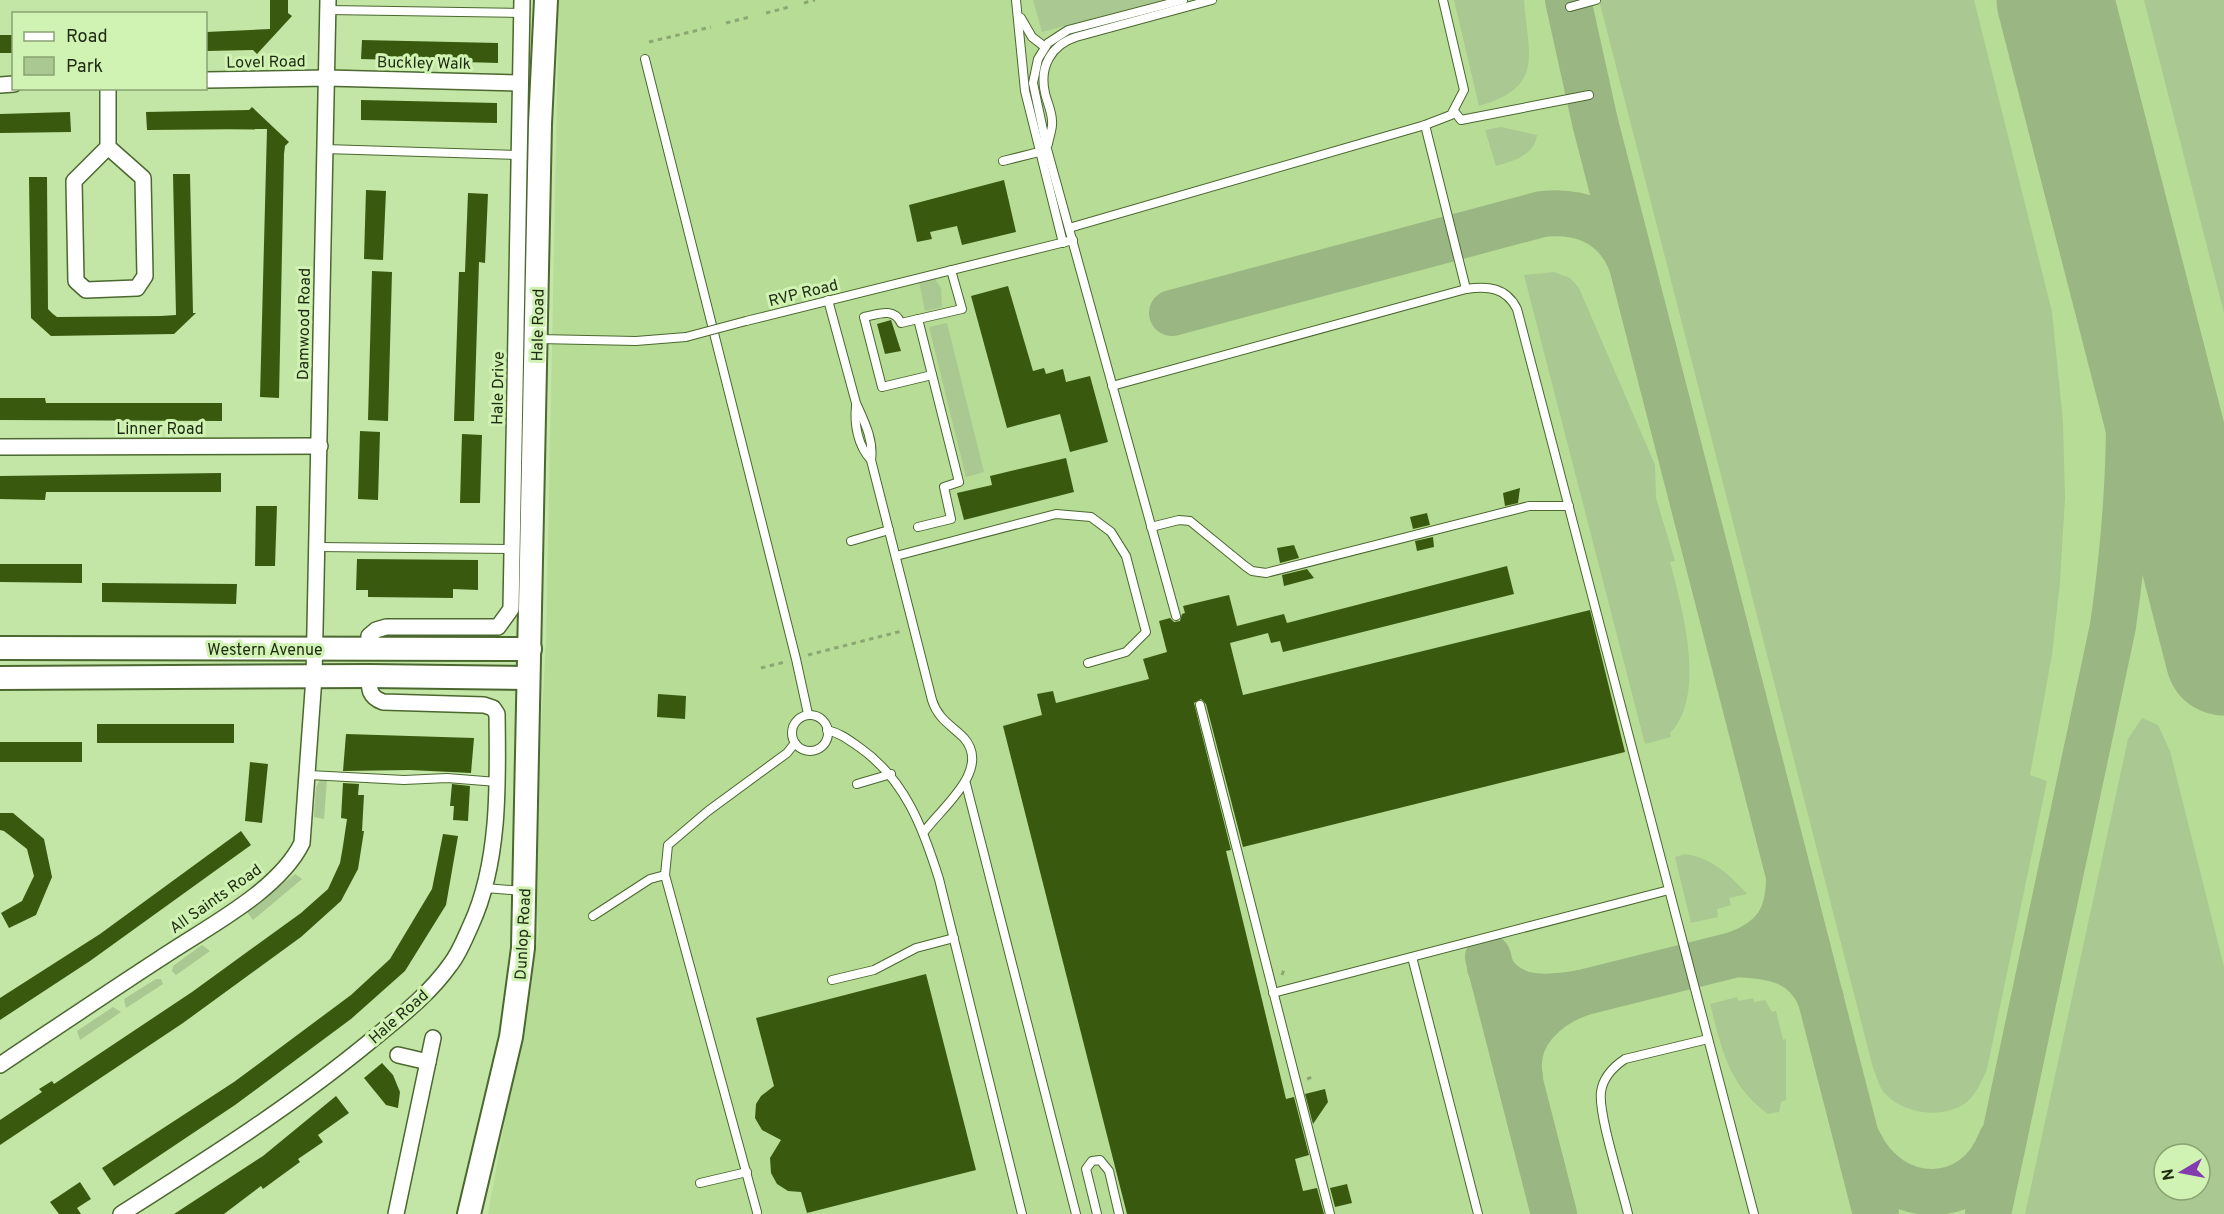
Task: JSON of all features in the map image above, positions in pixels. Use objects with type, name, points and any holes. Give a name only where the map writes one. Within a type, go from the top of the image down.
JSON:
[{"type":"street","name":"Hale Road","points":[[530,649],[522,548],[537,339],[540,124],[546,0]]},
{"type":"street","name":"Damwood Road","points":[[314,677],[320,446],[323,149],[328,5]]},
{"type":"street","name":"Hale Drive","points":[[368,650],[369,636],[376,630],[386,627],[498,627],[511,609],[522,548],[520,83],[523,7]]},
{"type":"street","name":"Lovel Road","points":[[207,80],[327,78]]},
{"type":"street","name":"Buckley Walk","points":[[327,78],[520,83]]},
{"type":"street","points":[[108,90],[108,147],[74,181],[76,281],[86,290],[137,288],[145,276],[143,178],[108,147]]},
{"type":"street","name":"Linner Road","points":[[0,447],[320,446]]},
{"type":"street","name":"Western Avenue","points":[[0,648],[530,649]]},
{"type":"street","name":"Dunlop Road","points":[[469,1214],[511,1037],[522,958],[530,649]]},
{"type":"street","name":"Hale Road","points":[[121,1214],[254,1130],[333,1072],[426,995],[452,963],[472,923],[484,888],[497,782],[497,714],[493,708],[484,705],[382,702],[375,699],[369,692],[369,676]]},
{"type":"street","name":"Western Avenue","points":[[0,678],[369,676],[528,678]]},
{"type":"street","name":"All Saints Road","points":[[0,1065],[236,907],[279,875],[294,860],[302,843],[309,775],[314,677]]},
{"type":"street","points":[[396,1214],[433,1038]]},
{"type":"street","points":[[398,1055],[428,1062]]},
{"type":"lane","points":[[1016,0],[1025,91],[1073,240],[1176,616]]},
{"type":"lane","points":[[1063,243],[1043,150],[1033,82],[1038,59],[1058,35],[1068,30],[1183,0]]},
{"type":"lane","points":[[1043,150],[1052,121],[1045,93],[1044,73],[1052,52],[1059,44],[1076,36],[1212,0]]},
{"type":"lane","points":[[1069,228],[1443,119],[1454,111],[1463,97],[1464,84],[1443,0]]},
{"type":"lane","points":[[1570,7],[1596,0]]},
{"type":"lane","points":[[328,5],[523,7]]},
{"type":"lane","points":[[1019,14],[1032,37],[1046,47]]},
{"type":"lane","points":[[645,59],[808,714]]},
{"type":"lane","points":[[1454,111],[1461,120],[1589,95]]},
{"type":"lane","points":[[1425,125],[1466,289]]},
{"type":"lane","points":[[323,149],[520,155]]},
{"type":"lane","points":[[1003,161],[1043,150]]},
{"type":"lane","name":"RVP Road","points":[[537,339],[636,341],[686,337],[1073,240]]},
{"type":"lane","points":[[932,375],[882,387],[864,317],[889,312],[898,317],[901,323],[962,309],[951,270]]},
{"type":"lane","points":[[1112,386],[1466,289],[1495,288],[1512,298],[1517,309],[1754,1214]]},
{"type":"lane","points":[[828,300],[856,403],[855,420],[860,441],[863,452],[871,460],[932,700],[941,718],[964,739],[970,749],[972,762],[966,784],[936,815],[924,832]]},
{"type":"lane","points":[[918,319],[959,482],[944,487],[951,519],[918,527]]},
{"type":"lane","points":[[1151,527],[1179,520],[1190,521],[1252,571],[1266,573],[1530,506],[1569,506]]},
{"type":"lane","points":[[896,556],[1056,514],[1091,517],[1111,532],[1126,556],[1146,632],[1126,652],[1088,663]]},
{"type":"lane","points":[[851,541],[889,531]]},
{"type":"lane","points":[[317,547],[522,548]]},
{"type":"lane","points":[[1200,705],[1330,1214]]},
{"type":"lane","points":[[808,714],[820,717],[827,730],[824,744],[815,750],[804,750],[795,743],[792,737],[793,725],[808,714]]},
{"type":"lane","points":[[827,730],[838,732],[874,758],[891,774],[924,832],[954,938],[1022,1214]]},
{"type":"lane","points":[[757,1212],[665,875],[668,845],[708,811],[787,753],[795,743]]},
{"type":"lane","points":[[857,784],[891,774]]},
{"type":"lane","points":[[309,775],[404,780],[447,778],[497,782]]},
{"type":"lane","points":[[966,784],[1076,1214]]},
{"type":"lane","points":[[593,916],[650,879],[665,875]]},
{"type":"lane","points":[[484,888],[524,891]]},
{"type":"lane","points":[[1274,993],[1669,890]]},
{"type":"lane","points":[[832,980],[874,970],[916,948],[954,938]]},
{"type":"lane","points":[[1412,957],[1478,1214]]},
{"type":"lane","points":[[1629,1214],[1602,1112],[1603,1083],[1615,1066],[1625,1059],[1708,1039]]},
{"type":"lane","points":[[1097,1214],[1086,1169],[1092,1161],[1100,1160],[1109,1171],[1119,1214]]},
{"type":"lane","points":[[700,1183],[747,1172]]},
{"type":"path","points":[[804,3],[815,0]]},
{"type":"path","points":[[766,13],[789,7]]},
{"type":"path","points":[[726,23],[750,17]]},
{"type":"path","points":[[649,42],[711,27]]},
{"type":"path","points":[[761,668],[902,631]]},
{"type":"shaded area","points":[[559,0],[2224,0],[2224,1214],[488,1214],[539,932],[533,874],[546,642]]},
{"type":"green space","points":[[1033,0],[1163,0],[1042,32]]},
{"type":"green space","points":[[1454,0],[1524,0],[1529,53],[1528,67],[1523,79],[1514,89],[1500,98],[1479,106]]},
{"type":"green space","points":[[1599,0],[1974,0],[2052,312],[2063,422],[2065,498],[2060,582],[2052,655],[2030,775],[2047,781],[1987,1069],[1979,1086],[1968,1101],[1947,1111],[1923,1112],[1900,1105],[1882,1090],[1873,1068]]},
{"type":"green space","points":[[2144,0],[2224,0],[2224,313]]},
{"type":"green space","points":[[1501,127],[1537,135],[1528,152],[1496,166],[1485,130]]},
{"type":"green space","points":[[1554,272],[1570,278],[1579,288],[1655,465],[1656,498],[1675,561],[1670,562],[1685,626],[1688,650],[1687,697],[1681,717],[1670,733],[1671,737],[1645,744],[1524,275]]},
{"type":"green space","points":[[935,279],[941,288],[942,307],[925,311],[919,282]]},
{"type":"green space","points":[[947,323],[984,472],[966,477],[929,327]]},
{"type":"green space","points":[[2142,718],[2158,725],[2170,751],[2224,967],[2224,1214],[2025,1214],[2128,739]]},
{"type":"green space","points":[[327,779],[324,819],[314,817],[316,787],[320,780]]},
{"type":"green space","points":[[1685,854],[1712,863],[1734,880],[1747,894],[1729,898],[1731,905],[1717,909],[1718,917],[1691,923],[1675,857]]},
{"type":"green space","points":[[295,874],[302,879],[253,920],[247,912]]},
{"type":"green space","points":[[202,945],[210,951],[176,975],[172,971],[173,966]]},
{"type":"green space","points":[[156,979],[161,979],[163,984],[126,1008],[124,999]]},
{"type":"green space","points":[[1737,997],[1738,1001],[1753,998],[1754,1002],[1765,1000],[1772,1012],[1776,1011],[1783,1040],[1786,1039],[1786,1100],[1781,1102],[1779,1112],[1768,1114],[1755,1103],[1735,1078],[1723,1051],[1710,1004]]},
{"type":"green space","points":[[113,1007],[121,1012],[80,1040],[77,1031]]},
{"type":"building","points":[[270,0],[288,0],[288,13],[292,16],[257,54],[253,50],[207,51],[207,32],[270,29]]},
{"type":"building","points":[[0,35],[12,35],[12,53],[0,53]]},
{"type":"building","points":[[362,40],[498,43],[498,63],[361,59]]},
{"type":"building","points":[[361,100],[497,103],[497,123],[361,120]]},
{"type":"building","points":[[252,107],[289,142],[285,146],[284,154],[279,398],[260,397],[267,129],[147,130],[146,112],[249,110]]},
{"type":"building","points":[[70,112],[71,132],[0,133],[0,114]]},
{"type":"building","points":[[173,174],[190,174],[193,313],[196,313],[174,334],[51,336],[31,318],[29,177],[47,177],[48,309],[57,317],[161,316],[176,315]]},
{"type":"building","points":[[1004,180],[1016,232],[962,245],[957,226],[930,232],[932,239],[917,242],[909,205]]},
{"type":"building","points":[[366,190],[386,191],[383,260],[364,259]]},
{"type":"building","points":[[468,193],[488,194],[485,263],[479,262],[474,421],[454,421],[459,272],[465,272]]},
{"type":"building","points":[[372,271],[392,272],[388,421],[368,420]]},
{"type":"building","points":[[1008,286],[1033,371],[1044,368],[1046,374],[1063,369],[1066,382],[1090,376],[1108,442],[1070,452],[1060,414],[1007,428],[971,296]]},
{"type":"building","points":[[891,320],[901,351],[885,354],[877,324]]},
{"type":"building","points":[[0,398],[45,398],[46,403],[222,403],[222,421],[0,420]]},
{"type":"building","points":[[360,431],[380,432],[378,500],[358,499]]},
{"type":"building","points":[[462,434],[482,435],[480,503],[460,503]]},
{"type":"building","points":[[1066,458],[1074,492],[964,520],[957,493],[992,485],[990,476]]},
{"type":"building","points":[[221,473],[221,492],[46,492],[45,500],[0,499],[0,476]]},
{"type":"building","points":[[1520,488],[1518,503],[1505,506],[1503,493]]},
{"type":"building","points":[[256,506],[277,506],[275,566],[255,566]]},
{"type":"building","points":[[1427,513],[1430,525],[1413,529],[1410,517]]},
{"type":"building","points":[[1433,537],[1434,547],[1417,551],[1415,541]]},
{"type":"building","points":[[1294,545],[1299,558],[1280,563],[1277,548]]},
{"type":"building","points":[[357,559],[478,560],[478,590],[453,589],[453,598],[368,597],[368,590],[356,590]]},
{"type":"building","points":[[0,564],[82,564],[82,583],[0,582]]},
{"type":"building","points":[[1507,566],[1514,594],[1283,652],[1280,641],[1271,643],[1268,633],[1230,643],[1243,695],[1590,610],[1625,752],[1243,847],[1206,704],[1201,699],[1194,703],[1231,850],[1226,851],[1286,1099],[1294,1097],[1309,1155],[1295,1159],[1303,1191],[1317,1188],[1324,1214],[1127,1214],[1003,726],[1042,715],[1037,694],[1053,691],[1056,703],[1149,679],[1143,659],[1167,652],[1159,621],[1170,618],[1174,622],[1180,621],[1182,614],[1185,613],[1183,606],[1229,595],[1237,626],[1284,614],[1287,623]]},
{"type":"building","points":[[1307,569],[1314,578],[1284,586],[1282,575]]},
{"type":"building","points":[[102,583],[237,584],[236,604],[102,602]]},
{"type":"building","points":[[658,694],[686,696],[685,719],[657,717]]},
{"type":"building","points":[[97,724],[234,724],[234,743],[97,743]]},
{"type":"building","points":[[346,734],[474,738],[471,773],[410,770],[343,771]]},
{"type":"building","points":[[0,742],[82,742],[82,762],[0,762]]},
{"type":"building","points":[[250,762],[268,764],[262,823],[245,821]]},
{"type":"building","points":[[343,783],[359,784],[358,795],[364,795],[362,831],[364,831],[358,869],[341,901],[301,937],[183,1023],[0,1145],[0,1120],[42,1092],[39,1089],[52,1081],[54,1084],[192,992],[301,913],[328,889],[340,863],[347,819],[341,818]]},
{"type":"building","points":[[452,784],[470,786],[468,821],[453,820],[454,806],[450,806]]},
{"type":"building","points":[[0,813],[13,813],[44,839],[52,877],[36,915],[9,928],[1,913],[22,901],[34,876],[27,849],[0,830]]},
{"type":"building","points":[[241,831],[251,845],[90,961],[0,1020],[0,998],[100,934]]},
{"type":"building","points":[[443,834],[458,836],[446,905],[405,971],[351,1019],[235,1105],[114,1186],[102,1168],[234,1082],[351,995],[390,959],[432,889]]},
{"type":"building","points":[[926,974],[976,1170],[807,1213],[801,1192],[788,1191],[777,1184],[771,1173],[770,1158],[781,1140],[762,1130],[755,1118],[756,1104],[761,1096],[774,1086],[756,1018]]},
{"type":"building","points":[[382,1063],[393,1075],[400,1092],[398,1108],[386,1105],[364,1078]]},
{"type":"building","points":[[1325,1089],[1328,1102],[1313,1124],[1305,1094]]},
{"type":"building","points":[[336,1096],[349,1113],[318,1135],[323,1142],[298,1159],[300,1162],[263,1189],[261,1186],[224,1214],[174,1214],[263,1156]]},
{"type":"building","points":[[80,1182],[91,1199],[77,1208],[81,1214],[59,1214],[50,1202]]},
{"type":"building","points":[[1347,1184],[1352,1203],[1335,1207],[1330,1188]]},
{"type":"taxiway","points":[[1568,0],[1595,122],[1876,1214]]},
{"type":"taxiway","points":[[1988,1214],[2113,626],[2124,536],[2129,399],[2123,308],[2110,225],[2083,111]]},
{"type":"taxiway","points":[[1172,313],[1542,214],[1569,214],[1594,221],[1615,236],[1630,260]]},
{"type":"taxiway","points":[[1789,878],[1786,905],[1777,925],[1761,941],[1737,954],[1776,959],[1787,963],[1806,976],[1821,999]]},
{"type":"taxiway","points":[[1581,993],[1737,954]]},
{"type":"taxiway","points":[[1488,957],[1554,1214]]},
{"type":"taxiway","points":[[1490,967],[1507,987],[1518,992],[1542,997],[1581,993],[1555,1006],[1534,1024],[1521,1048],[1520,1077]]},
{"type":"taxiway","points":[[1859,1142],[1873,1163],[1890,1179],[1910,1189],[1931,1192],[1953,1189],[1972,1179],[1989,1163],[2001,1140]]},
{"type":"runway","points":[[2055,0],[2224,657]]}]
